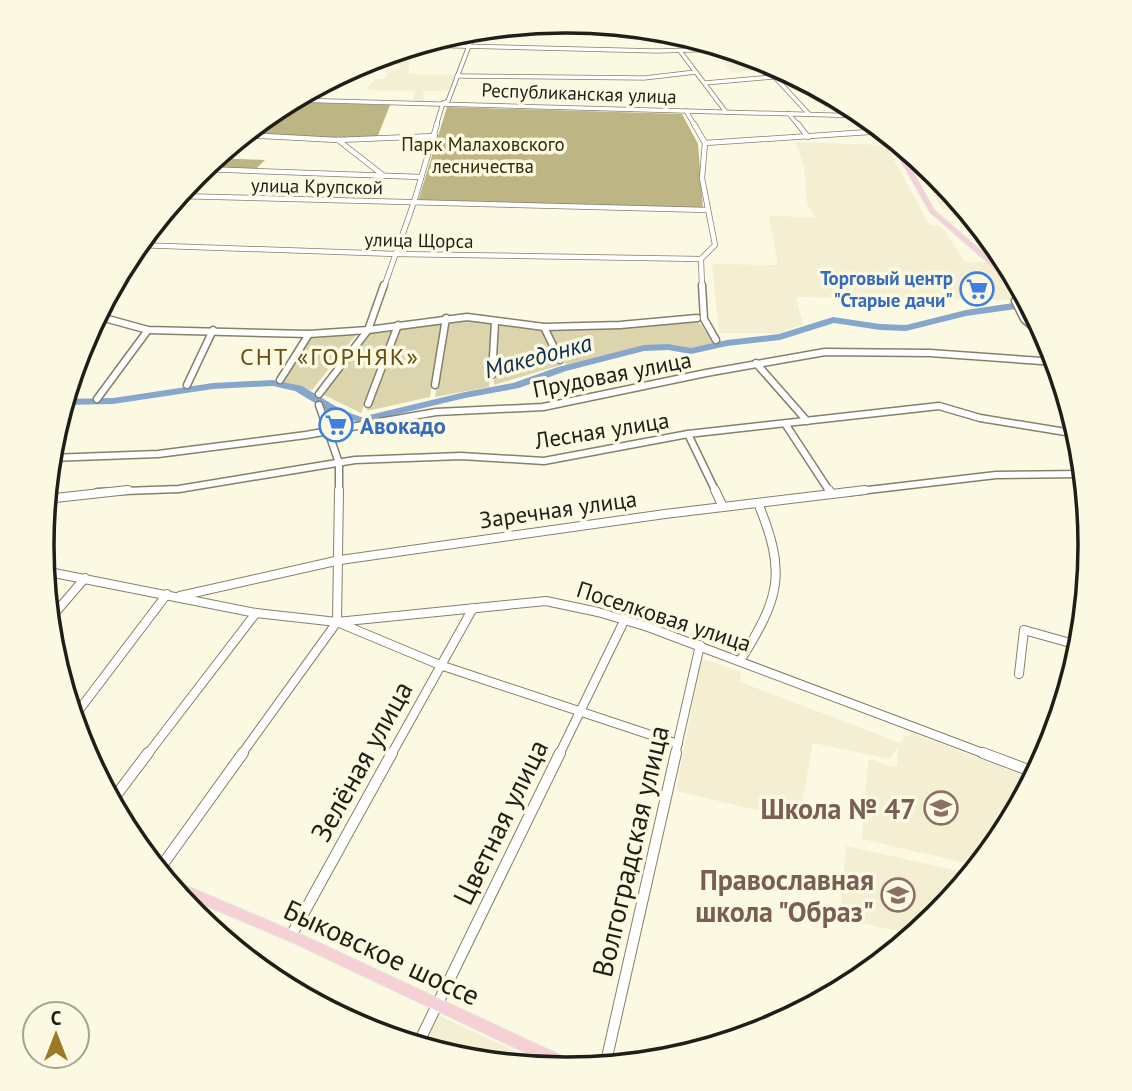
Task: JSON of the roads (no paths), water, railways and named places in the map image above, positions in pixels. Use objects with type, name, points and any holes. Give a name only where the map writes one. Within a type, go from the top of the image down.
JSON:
[{"type":"main road","points":[[903,159],[932,211],[996,267]]},
{"type":"main road","name":"Быковское шоссе","points":[[191,894],[438,1003],[550,1058]]},
{"type":"street","points":[[319,394],[368,330],[414,202],[443,103],[448,101],[470,42]]},
{"type":"street","points":[[455,46],[696,50]]},
{"type":"street","points":[[680,51],[726,112]]},
{"type":"street","points":[[457,76],[644,78],[696,72]]},
{"type":"street","points":[[705,83],[773,77],[808,114]]},
{"type":"street","name":"Республиканская улица","points":[[313,100],[843,115]]},
{"type":"street","points":[[686,111],[705,143],[702,178],[715,245],[701,259],[704,319],[716,340]]},
{"type":"street","points":[[789,114],[808,137]]},
{"type":"street","points":[[705,143],[868,132]]},
{"type":"street","points":[[258,136],[337,140],[435,136]]},
{"type":"street","points":[[337,140],[384,176]]},
{"type":"street","points":[[218,170],[421,177]]},
{"type":"street","name":"улица Крупской","points":[[192,196],[707,210]]},
{"type":"street","name":"улица Щорса","points":[[152,245],[396,254],[701,259]]},
{"type":"street","points":[[1015,301],[1026,320]]},
{"type":"street","points":[[107,319],[148,330],[309,334],[368,330],[467,317],[544,327],[620,325],[697,318]]},
{"type":"street","points":[[435,385],[446,318]]},
{"type":"street","points":[[492,374],[495,322]]},
{"type":"street","points":[[368,404],[398,325]]},
{"type":"street","points":[[544,327],[560,360]]},
{"type":"street","points":[[97,399],[148,330]]},
{"type":"street","points":[[187,385],[213,330]]},
{"type":"street","points":[[280,380],[309,334]]},
{"type":"street","name":"Прудовая улица","points":[[62,458],[158,454],[330,431],[436,412],[543,407],[811,354],[855,351],[941,353],[1044,361]]},
{"type":"street","points":[[756,363],[807,421]]},
{"type":"street","points":[[164,862],[337,622],[340,561],[339,463],[319,405]]},
{"type":"street","name":"Лесная улица","points":[[56,498],[105,491],[179,489],[339,463],[460,456],[544,461],[688,434],[939,406],[980,418],[1065,432]]},
{"type":"street","points":[[786,425],[831,494]]},
{"type":"street","points":[[688,434],[723,507]]},
{"type":"street","name":"Заречная улица","points":[[55,573],[179,596],[340,561],[723,507],[996,475],[1073,474]]},
{"type":"street","points":[[740,661],[768,615],[775,588],[775,550],[758,503]]},
{"type":"street","points":[[58,610],[85,578]]},
{"type":"street","points":[[80,708],[167,594]]},
{"type":"street","name":"Поселковая улица","points":[[179,596],[256,613],[337,622],[545,601],[598,611],[700,645],[1026,769]]},
{"type":"street","name":"Зелёная улица","points":[[291,936],[473,608]]},
{"type":"street","points":[[118,793],[256,613]]},
{"type":"street","name":"Цветная улица","points":[[422,1037],[625,619]]},
{"type":"street","points":[[337,622],[440,665],[678,744]]},
{"type":"street","points":[[1019,674],[1024,631],[1068,643]]},
{"type":"street","name":"Волгоградская улица","points":[[607,1056],[700,645]]},
{"type":"waterway","name":"Македонка","points":[[75,402],[113,401],[213,386],[273,383],[298,389],[338,413],[361,420],[515,386],[562,369],[644,348],[668,347],[691,351],[727,343],[780,337],[833,320],[906,328],[966,313],[1018,306]]},
{"type":"place","name":"Торговый центр \"Старые дачи\"","points":[[977,289]]},
{"type":"place","name":"Авокадо","points":[[336,425]]},
{"type":"place","name":"Школа № 47","points":[[941,808]]},
{"type":"place","name":"Православная школа \"Образ\"","points":[[898,895]]},
{"type":"district","name":"СНТ «ГОРНЯК»","points":[[330,356]]},
{"type":"park label","name":"Парк Малаховского лесничества","points":[[483,155]]}]
